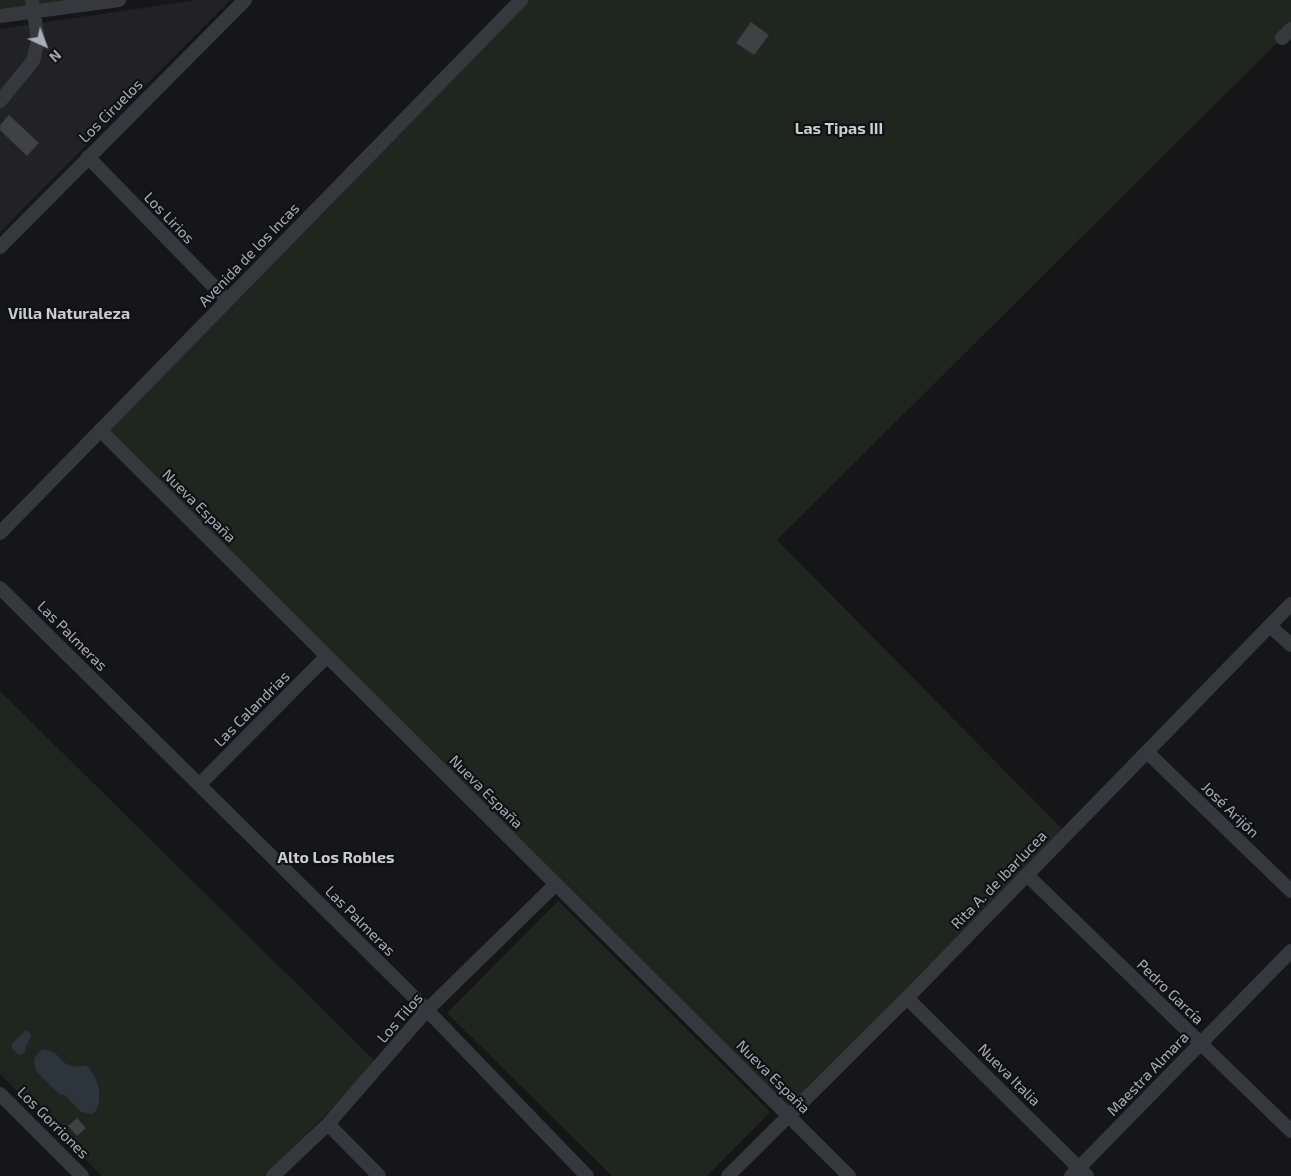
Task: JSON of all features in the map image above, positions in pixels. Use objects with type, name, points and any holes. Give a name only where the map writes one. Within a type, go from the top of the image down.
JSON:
[{"type":"street","points":[[0,16],[32,6],[119,0]]},
{"type":"street","name":"Los Ciruelos","points":[[0,247],[246,0]]},
{"type":"street","name":"Avenida de los Incas","points":[[0,533],[521,0]]},
{"type":"street","points":[[0,101],[34,61],[38,40],[32,6]]},
{"type":"street","name":"Los Lirios","points":[[88,157],[227,300]]},
{"type":"street","name":"Nueva España","points":[[100,430],[849,1176]]},
{"type":"street","name":"Las Palmeras","points":[[0,588],[427,1010],[587,1176]]},
{"type":"street","name":"Rita A. de Ibarlucea","points":[[728,1176],[907,998],[1291,604]]},
{"type":"street","points":[[1270,626],[1291,645]]},
{"type":"street","name":"Las Calandrias","points":[[200,784],[327,656]]},
{"type":"street","name":"José Arijón","points":[[1147,752],[1291,891]]},
{"type":"street","name":"Pedro García","points":[[1027,875],[1291,1131]]},
{"type":"street","name":"Los Tilos","points":[[273,1176],[328,1124],[427,1010],[556,884]]},
{"type":"street","name":"Maestra Almara","points":[[1079,1173],[1200,1044],[1291,951]]},
{"type":"street","name":"Nueva Italia","points":[[907,998],[1079,1173]]},
{"type":"street","name":"Los Gorriones","points":[[0,1094],[82,1176]]},
{"type":"street","points":[[328,1124],[379,1176]]},
{"type":"shaded area","points":[[0,0],[119,0],[0,16]]},
{"type":"shaded area","points":[[196,0],[230,0],[0,232],[0,29]]},
{"type":"shaded area","points":[[521,0],[1291,0],[1291,29],[777,540],[1067,834],[789,1115],[100,430]]},
{"type":"shaded area","points":[[0,691],[377,1063],[265,1176],[102,1176],[0,1074]]},
{"type":"shaded area","points":[[558,901],[770,1112],[707,1176],[612,1176],[447,1013]]},
{"type":"shaded area","points":[[26,1030],[31,1034],[31,1037],[25,1052],[21,1055],[12,1049],[12,1044]]},
{"type":"shaded area","points":[[46,1049],[55,1053],[66,1064],[77,1067],[86,1065],[90,1069],[99,1088],[99,1103],[95,1112],[91,1114],[81,1112],[65,1095],[60,1095],[37,1072],[34,1063],[35,1057],[41,1050]]},
{"type":"building","points":[[751,22],[769,35],[754,55],[736,43]]},
{"type":"building","points":[[9,115],[39,143],[27,156],[0,130],[0,125]]},
{"type":"building","points":[[77,1118],[86,1128],[77,1136],[68,1126]]},
{"type":"district","name":"Las Tipas III","points":[[839,129]]},
{"type":"district","name":"Villa Naturaleza","points":[[69,314]]},
{"type":"district","name":"Alto Los Robles","points":[[336,858]]}]
